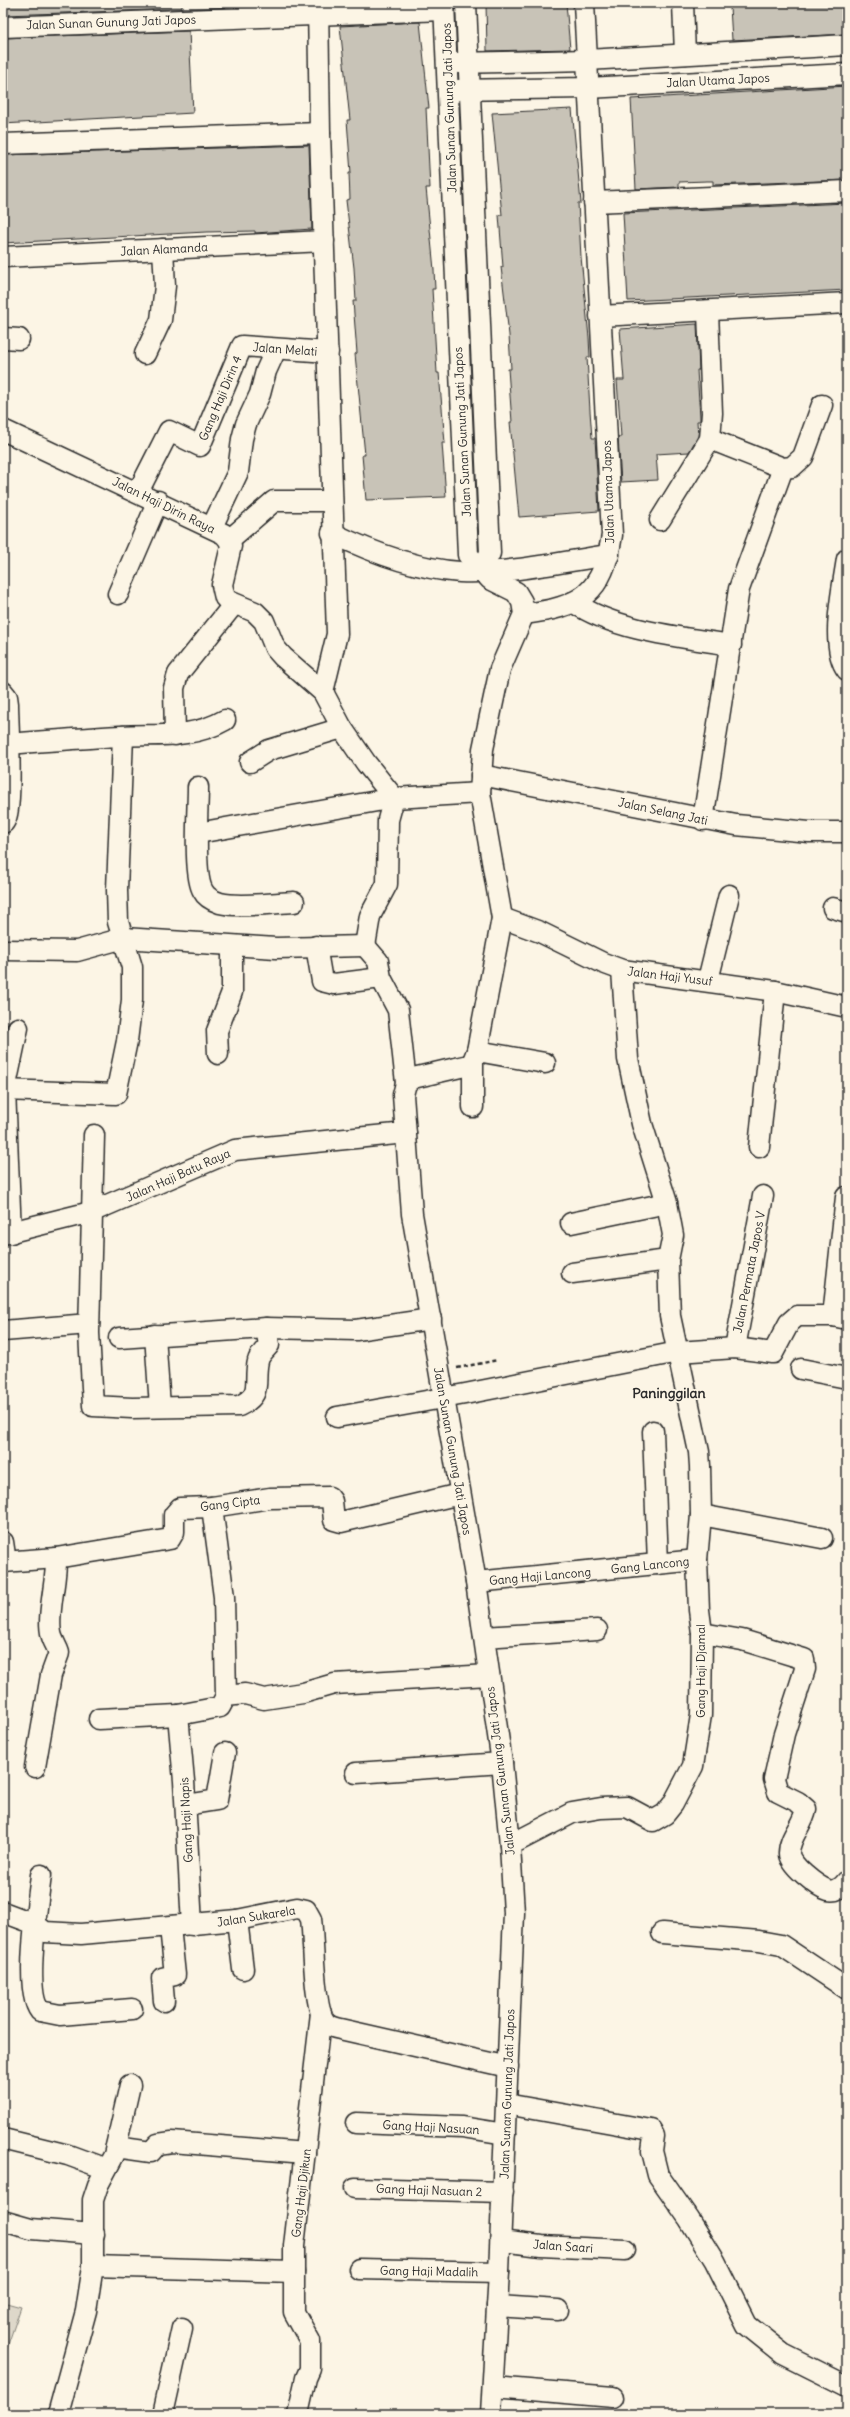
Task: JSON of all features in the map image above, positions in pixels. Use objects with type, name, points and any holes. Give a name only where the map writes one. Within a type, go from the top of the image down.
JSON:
[{"type":"street","points":[[584,3],[588,88]]},
{"type":"street","points":[[683,3],[685,54]]},
{"type":"street","name":"Jalan Sunan Gunung Jati Japos","points":[[3,26],[199,11],[444,6],[448,63],[456,324],[468,556],[490,579],[516,592],[522,602],[524,614]]},
{"type":"street","name":"Jalan Sunan Gunung Jati Japos","points":[[467,6],[490,554],[481,571]]},
{"type":"street","points":[[318,8],[320,133],[328,352],[332,534],[337,634],[323,692]]},
{"type":"street","points":[[448,63],[586,60],[847,45]]},
{"type":"street","name":"Jalan Utama Japos","points":[[448,90],[588,88],[847,74]]},
{"type":"street","name":"Jalan Utama Japos","points":[[524,614],[550,611],[573,602],[589,593],[600,578],[609,555],[612,535],[588,88]]},
{"type":"street","points":[[3,144],[320,133]]},
{"type":"street","points":[[594,202],[847,191]]},
{"type":"street","name":"Jalan Alamanda","points":[[3,257],[324,241]]},
{"type":"street","points":[[145,354],[161,320],[165,286],[163,249]]},
{"type":"street","points":[[600,316],[708,312],[847,303]]},
{"type":"street","points":[[660,520],[710,439],[712,413],[708,312]]},
{"type":"street","points":[[456,324],[481,324]]},
{"type":"street","name":"Jalan Melati","points":[[242,346],[328,352]]},
{"type":"street","name":"Gang Haji Dirin 4","points":[[138,492],[169,431],[200,446],[242,346]]},
{"type":"street","points":[[212,527],[238,472],[242,439],[246,424],[260,394],[266,371],[276,349]]},
{"type":"street","points":[[710,439],[783,468],[792,467],[803,457],[822,405]]},
{"type":"street","name":"Jalan Haji Dirin Raya","points":[[3,430],[212,527],[229,540],[230,553],[222,585],[225,598],[234,604]]},
{"type":"street","points":[[703,820],[739,589],[783,468]]},
{"type":"street","points":[[464,478],[486,477]]},
{"type":"street","points":[[118,594],[158,501]]},
{"type":"street","points":[[229,540],[274,501],[331,501]]},
{"type":"street","points":[[332,534],[360,547],[435,569],[481,571],[609,555]]},
{"type":"street","points":[[847,559],[838,621],[840,649],[843,665],[847,670]]},
{"type":"street","points":[[573,602],[587,612],[652,632],[731,645]]},
{"type":"street","points":[[175,735],[174,688],[178,674],[234,604],[255,612],[270,632],[275,648],[283,657],[323,692],[342,728],[366,763],[394,798]]},
{"type":"street","points":[[473,1107],[475,1056],[502,918],[481,784],[483,749],[500,669],[524,614]]},
{"type":"street","points":[[3,692],[7,696],[8,704],[9,744],[9,801],[7,816],[3,824]]},
{"type":"street","points":[[9,744],[123,736],[175,735],[198,732],[225,720]]},
{"type":"street","points":[[250,762],[269,750],[342,728]]},
{"type":"street","points":[[4,1090],[116,1094],[127,1041],[132,1000],[132,967],[118,922],[117,890],[123,736]]},
{"type":"street","points":[[198,833],[481,784]]},
{"type":"street","name":"Jalan Selang Jati","points":[[481,784],[703,820],[801,831],[847,832]]},
{"type":"street","points":[[198,787],[200,884],[203,893],[211,899],[228,904],[294,902]]},
{"type":"street","points":[[3,950],[77,951],[124,938],[232,946],[284,948],[316,946],[365,946],[370,916],[387,884],[388,820],[394,798]]},
{"type":"street","points":[[708,980],[729,895]]},
{"type":"street","name":"Jalan Haji Yusuf","points":[[502,918],[540,932],[603,963],[622,970],[708,980],[775,991],[847,1007]]},
{"type":"street","points":[[218,1054],[217,1031],[232,992],[232,946]]},
{"type":"street","points":[[316,946],[322,981],[334,984],[381,978]]},
{"type":"street","name":"Jalan Sunan Gunung Jati Japos","points":[[365,946],[378,961],[381,978],[398,1010],[406,1083],[403,1095],[412,1214],[476,1582],[502,1763],[510,1845],[514,1913],[500,2272],[497,2306],[494,2387],[491,2414]]},
{"type":"street","name":"Gang Haji Djamal","points":[[510,1845],[572,1813],[601,1808],[626,1807],[653,1821],[665,1814],[673,1804],[693,1766],[701,1715],[702,1633],[699,1610],[697,1560],[701,1515],[699,1452],[670,1316],[668,1260],[673,1235],[667,1203],[642,1124],[628,1059],[622,970]]},
{"type":"street","points":[[759,1147],[775,991]]},
{"type":"street","points":[[7,1234],[4,1090],[18,1028]]},
{"type":"street","points":[[406,1083],[420,1076],[459,1068],[475,1056],[545,1063]]},
{"type":"street","name":"Jalan Haji Batu Raya","points":[[7,1234],[91,1212],[236,1150],[406,1133]]},
{"type":"street","points":[[94,1135],[89,1324],[93,1406],[160,1408],[239,1406],[250,1400],[256,1391],[258,1359],[269,1345],[266,1328]]},
{"type":"street","name":"Jalan Permata Japos V","points":[[735,1348],[763,1196]]},
{"type":"street","points":[[337,1416],[443,1398],[678,1352],[735,1348],[773,1352],[789,1323],[797,1316],[840,1317],[846,1197]]},
{"type":"street","points":[[571,1223],[667,1203]]},
{"type":"street","points":[[572,1273],[668,1260]]},
{"type":"street","points":[[119,1338],[266,1328],[356,1330],[431,1319]]},
{"type":"street","points":[[3,1331],[89,1324]]},
{"type":"street","points":[[155,1335],[160,1408]]},
{"type":"street","points":[[801,1369],[847,1378]]},
{"type":"street","points":[[653,1431],[658,1564]]},
{"type":"street","name":"Gang Cipta","points":[[4,1562],[56,1558],[170,1539],[174,1532],[174,1515],[180,1508],[212,1507],[270,1498],[329,1497],[332,1501],[334,1520],[341,1522],[460,1494]]},
{"type":"street","points":[[99,1719],[178,1715],[220,1707],[226,1696],[224,1597],[212,1507]]},
{"type":"street","points":[[701,1515],[822,1538]]},
{"type":"street","points":[[3,1542],[4,1562]]},
{"type":"street","points":[[35,1767],[52,1675],[59,1653],[51,1633],[50,1624],[57,1576],[56,1558]]},
{"type":"street","name":"Gang Lancong","points":[[604,1570],[697,1560]]},
{"type":"street","name":"Gang Haji Lancong","points":[[476,1582],[604,1570]]},
{"type":"street","points":[[484,1637],[598,1630]]},
{"type":"street","points":[[702,1633],[742,1640],[804,1659],[805,1669],[784,1734],[774,1779],[778,1792],[798,1802],[806,1809],[804,1819],[790,1843],[788,1854],[791,1861],[801,1871],[829,1890],[839,1889],[847,1881]]},
{"type":"street","points":[[226,1696],[245,1694],[264,1699],[303,1693],[334,1684],[489,1675]]},
{"type":"street","name":"Gang Haji Napis","points":[[178,1715],[186,1805],[192,1925]]},
{"type":"street","points":[[186,1805],[217,1800],[225,1753]]},
{"type":"street","points":[[356,1773],[502,1763]]},
{"type":"street","points":[[41,1875],[35,1924],[33,1989],[35,2005],[40,2011],[60,2015],[132,2009]]},
{"type":"street","name":"Jalan Sukarela","points":[[3,1912],[35,1924],[45,1932],[81,1934],[237,1920],[303,1908],[310,1913],[321,2013]]},
{"type":"street","points":[[237,1920],[243,1969]]},
{"type":"street","points":[[164,2001],[162,1978],[175,1975],[170,1927]]},
{"type":"street","points":[[662,1933],[732,1938],[781,1945],[847,1989]]},
{"type":"street","points":[[321,2013],[326,2023],[336,2028],[508,2066]]},
{"type":"street","name":"Gang Haji Djikun","points":[[298,2414],[306,2378],[310,2369],[310,2342],[294,2312],[294,2246],[321,2013]]},
{"type":"street","points":[[58,2414],[86,2311],[93,2266],[93,2200],[116,2147],[130,2086]]},
{"type":"street","points":[[506,2104],[652,2130],[654,2136],[652,2151],[658,2175],[690,2219],[715,2261],[747,2325],[783,2354],[847,2386]]},
{"type":"street","name":"Gang Haji Nasuan","points":[[356,2123],[462,2127],[505,2134]]},
{"type":"street","points":[[3,2139],[68,2155],[106,2169]]},
{"type":"street","points":[[116,2147],[151,2152],[158,2144],[172,2142],[305,2153]]},
{"type":"street","name":"Gang Haji Nasuan 2","points":[[355,2188],[503,2192]]},
{"type":"street","points":[[3,2221],[30,2229],[94,2234]]},
{"type":"street","name":"Jalan Saari","points":[[501,2241],[541,2246],[625,2250]]},
{"type":"street","points":[[93,2266],[294,2272]]},
{"type":"street","name":"Gang Haji Madalih","points":[[359,2269],[500,2272]]},
{"type":"street","points":[[497,2306],[558,2310]]},
{"type":"street","points":[[164,2414],[182,2328]]},
{"type":"street","points":[[494,2387],[613,2397]]},
{"type":"path","points":[[439,1371],[498,1360]]},
{"type":"shaded area","points":[[3,2302],[21,2307],[3,2359]]},
{"type":"building","points":[[3,3],[182,3],[182,9],[3,15]]},
{"type":"building","points":[[486,3],[566,3],[570,49],[487,51]]},
{"type":"building","points":[[798,3],[847,3],[847,34],[732,40],[730,7]]},
{"type":"building","points":[[420,22],[429,108],[426,108],[430,188],[426,188],[434,270],[435,289],[432,289],[437,373],[439,373],[445,443],[442,443],[446,497],[366,500],[362,455],[365,455],[355,354],[357,353],[353,301],[356,301],[354,268],[346,200],[350,199],[349,173],[351,173],[347,120],[350,120],[340,26]]},
{"type":"building","points":[[189,31],[193,113],[3,124],[3,38]]},
{"type":"building","points":[[847,86],[847,180],[713,185],[713,181],[679,182],[679,187],[636,189],[631,99]]},
{"type":"building","points":[[572,109],[581,203],[578,203],[581,257],[589,338],[590,357],[587,357],[590,411],[592,438],[595,438],[599,511],[519,517],[510,422],[512,422],[508,369],[511,369],[509,335],[501,267],[503,267],[499,215],[502,215],[492,113]]},
{"type":"building","points":[[309,145],[312,229],[255,233],[255,231],[206,232],[3,243],[3,155]]},
{"type":"building","points":[[847,203],[847,290],[628,301],[623,213]]},
{"type":"building","points":[[697,324],[699,370],[697,370],[700,417],[700,421],[697,421],[698,436],[689,452],[656,454],[658,480],[621,482],[618,437],[621,437],[617,380],[624,380],[620,329]]},
{"type":"district","name":"Paninggilan","points":[[669,1393]]}]
